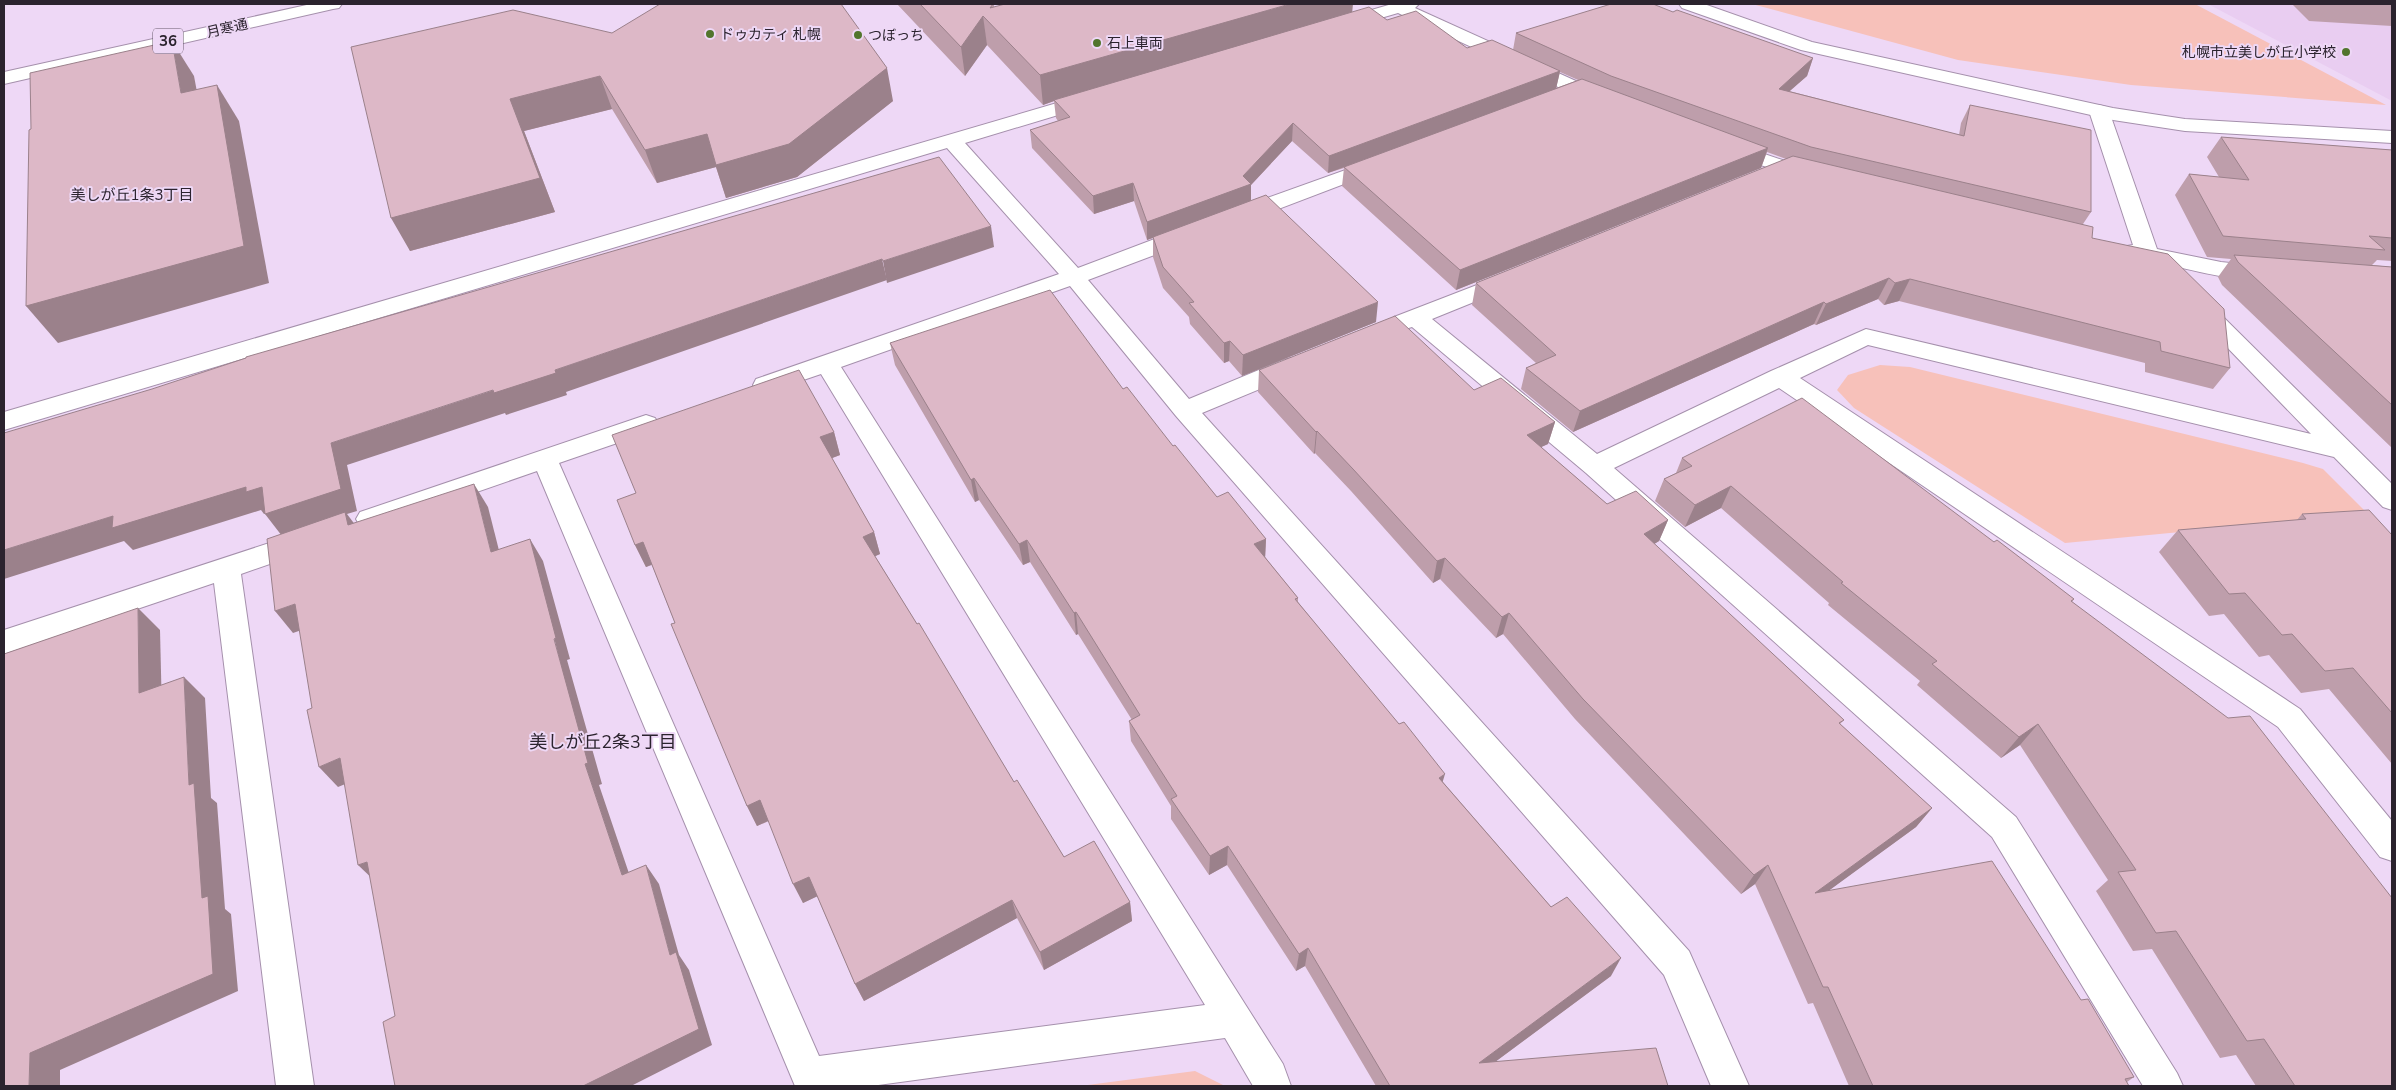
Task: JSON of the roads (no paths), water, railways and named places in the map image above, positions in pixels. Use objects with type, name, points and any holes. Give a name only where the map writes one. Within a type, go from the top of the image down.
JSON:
[{"type":"main road","name":"月寒通","points":[[4,78],[332,4]]},
{"type":"main road","points":[[1688,4],[1808,46],[2100,111],[2185,125],[2392,137]]},
{"type":"main road","points":[[1323,30],[1404,5],[1578,89],[1618,106]]},
{"type":"main road","points":[[1550,100],[1578,89]]},
{"type":"main road","points":[[4,421],[1113,92]]},
{"type":"main road","points":[[2100,111],[2147,253],[2392,500]]},
{"type":"main road","points":[[952,141],[1074,278],[1184,410],[1677,963],[1730,1086]]},
{"type":"main road","points":[[1710,141],[1784,168],[1825,179]]},
{"type":"main road","points":[[742,393],[1074,278],[1400,156]]},
{"type":"main road","points":[[1756,179],[1784,168]]},
{"type":"main road","points":[[2119,247],[2221,269],[2278,273]]},
{"type":"main road","points":[[1378,332],[1526,272]]},
{"type":"main road","points":[[1415,317],[1595,466],[2004,827],[2164,1086]]},
{"type":"main road","points":[[1595,466],[1866,337],[2342,450]]},
{"type":"main road","points":[[1184,410],[1314,358]]},
{"type":"main road","points":[[827,365],[1270,1077],[1272,1086]]},
{"type":"main road","points":[[1780,377],[2289,718],[2392,846]]},
{"type":"main road","points":[[348,527],[544,458],[667,418]]},
{"type":"main road","points":[[544,458],[809,1076],[1234,1019]]},
{"type":"main road","points":[[4,642],[320,537]]},
{"type":"main road","points":[[226,569],[296,1086]]},
{"type":"place","name":"ドゥカティ 札幌","points":[[710,34]]},
{"type":"place","name":"つぼっち","points":[[858,35]]},
{"type":"place","name":"石上車両","points":[[1097,43]]},
{"type":"place","name":"札幌市立美しが丘小学校","points":[[2346,52]]},
{"type":"district","name":"美しが丘1条3丁目","points":[[132,195]]},
{"type":"district","name":"美しが丘2条3丁目","points":[[603,742]]}]
